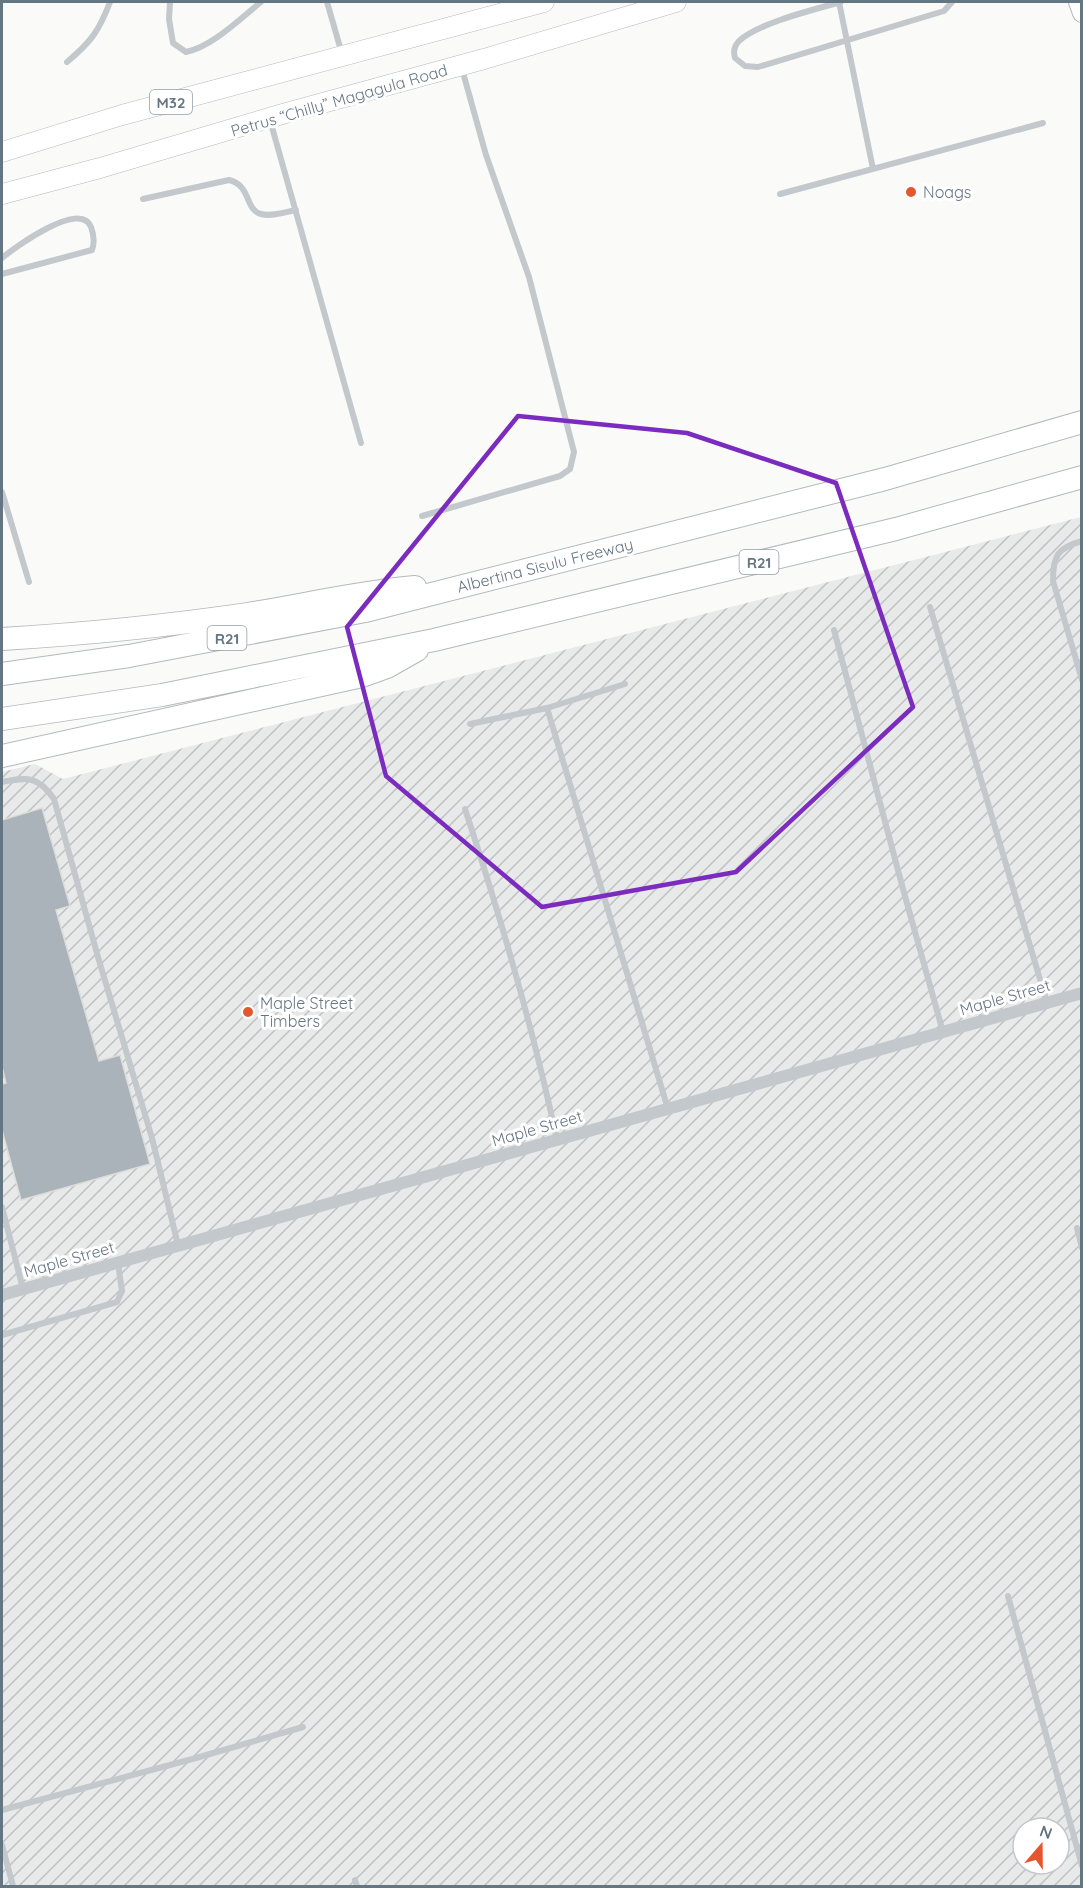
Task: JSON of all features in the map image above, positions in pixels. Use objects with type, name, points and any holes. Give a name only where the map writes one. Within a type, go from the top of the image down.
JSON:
[{"type":"highway","name":"Albertina Sisulu Freeway","points":[[2,674],[129,656],[366,611],[885,479],[1082,422]]},
{"type":"highway","name":"R21","points":[[2,719],[162,695],[434,640],[896,529],[1082,477]]},
{"type":"highway","points":[[2,639],[167,626],[371,591],[418,587],[449,589]]},
{"type":"highway","points":[[2,756],[362,676],[387,667],[434,640]]},
{"type":"main road","name":"M32","points":[[2,152],[122,115],[544,2]]},
{"type":"main road","name":"Petrus “Chilly” Magagula Road","points":[[2,194],[100,168],[676,2]]},
{"type":"street","points":[[1078,2],[1082,13]]},
{"type":"street","name":"Maple Street","points":[[2,1295],[1082,993]]},
{"type":"lane","points":[[67,62],[88,45],[102,22],[110,2]]},
{"type":"lane","points":[[170,2],[169,19],[173,44],[186,52],[197,50],[261,2]]},
{"type":"lane","points":[[327,2],[342,55]]},
{"type":"lane","points":[[873,170],[846,39],[840,2],[770,25],[747,35],[738,42],[734,53],[739,62],[745,66],[758,67],[846,39],[944,11],[952,2]]},
{"type":"lane","points":[[422,516],[560,476],[570,469],[574,452],[530,277],[486,155],[461,65]]},
{"type":"lane","points":[[270,119],[361,443]]},
{"type":"lane","points":[[780,194],[1043,123]]},
{"type":"lane","points":[[143,198],[229,180],[242,187],[255,212],[262,215],[296,210]]},
{"type":"lane","points":[[2,258],[33,235],[50,227],[79,218],[90,224],[94,240],[92,250],[2,274]]},
{"type":"lane","points":[[2,492],[29,582]]},
{"type":"lane","points":[[1082,541],[1067,546],[1056,556],[1053,581],[1082,680]]},
{"type":"lane","points":[[930,607],[1047,1003]]},
{"type":"lane","points":[[834,630],[943,1032]]},
{"type":"lane","points":[[470,724],[547,708],[625,684]]},
{"type":"lane","points":[[547,708],[668,1109]]},
{"type":"lane","points":[[2,782],[34,780],[43,785],[54,799],[152,1138],[178,1245]]},
{"type":"lane","points":[[465,809],[495,901],[541,1065],[557,1140]]},
{"type":"lane","points":[[2,1207],[24,1289]]},
{"type":"lane","points":[[1077,1228],[1082,1248]]},
{"type":"lane","points":[[2,1335],[117,1302],[122,1291],[118,1262]]},
{"type":"lane","points":[[1008,1596],[1082,1866]]},
{"type":"lane","points":[[2,1810],[303,1727]]},
{"type":"lane","points":[[2,1845],[13,1887]]},
{"type":"highlighted area","points":[[518,416],[687,433],[836,483],[913,707],[736,872],[542,907],[386,776],[347,627]]},
{"type":"shaded area","points":[[1081,517],[1081,1886],[2,1886],[2,772],[35,764],[63,779]]},
{"type":"building","points":[[42,808],[70,906],[56,910],[99,1061],[120,1055],[150,1164],[21,1200],[2,1130],[2,1084],[6,1083],[2,1067],[2,820]]},
{"type":"place","name":"Noags","points":[[911,192]]},
{"type":"place","name":"Maple Street Timbers","points":[[248,1012]]}]
